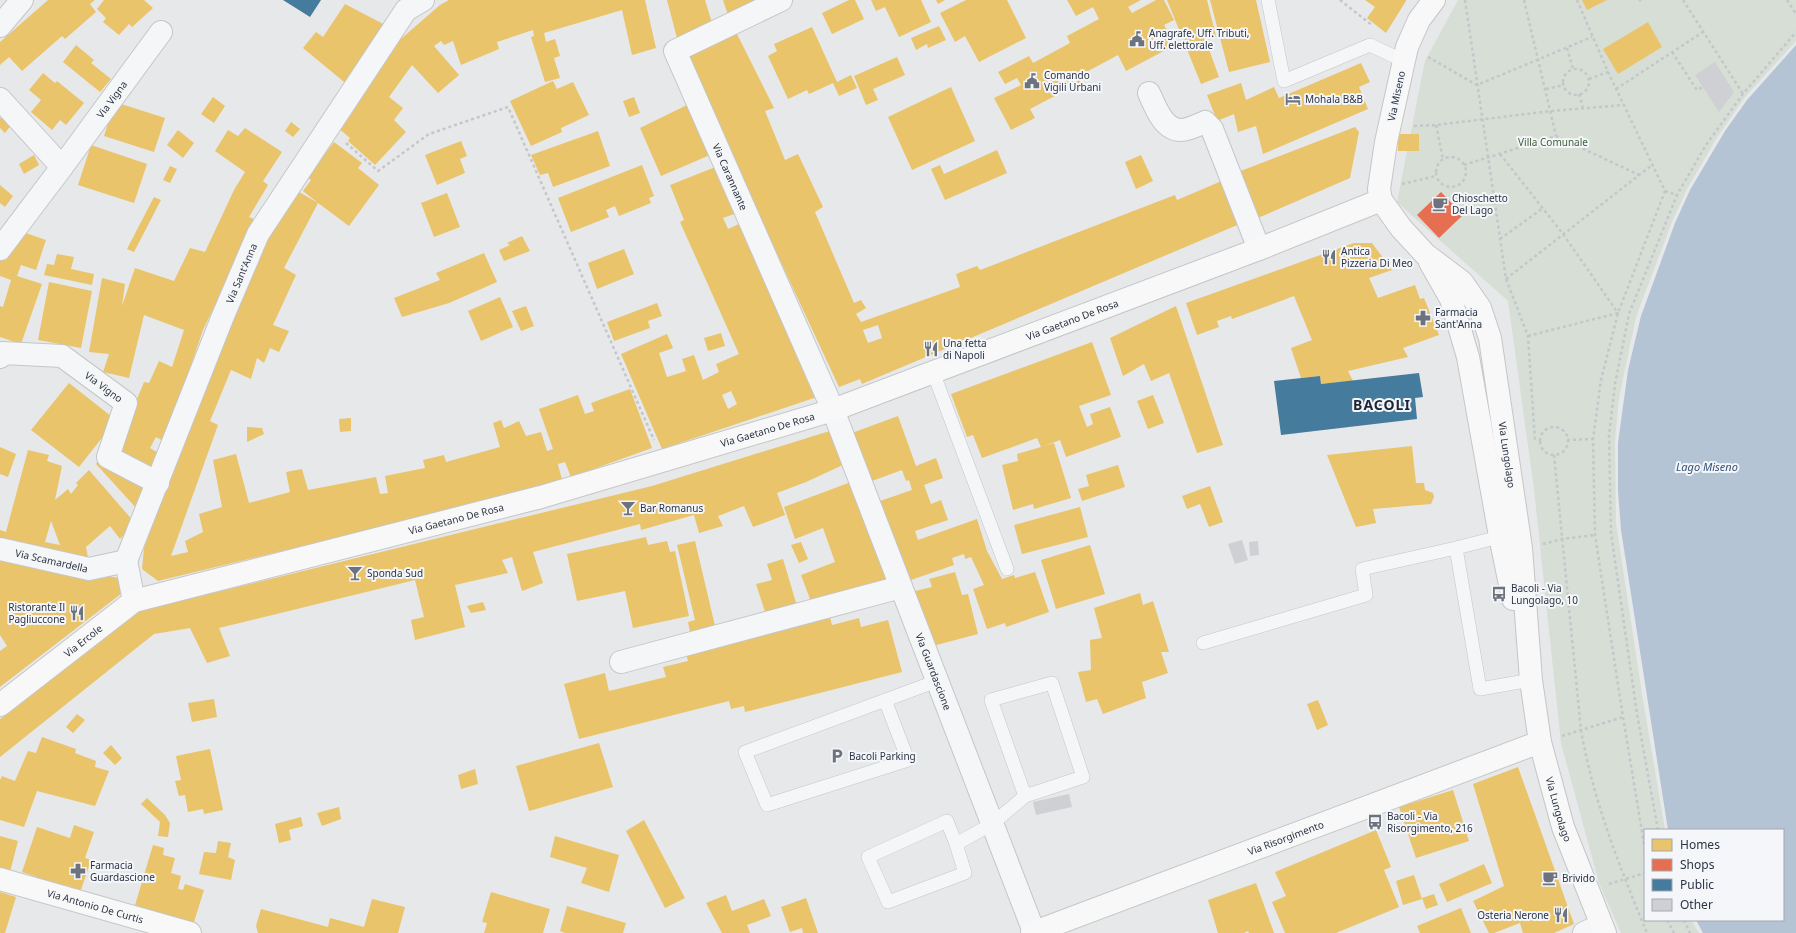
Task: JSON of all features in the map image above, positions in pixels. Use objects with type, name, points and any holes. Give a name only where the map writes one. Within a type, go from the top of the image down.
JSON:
[{"type":"street","points":[[0,26],[22,0]]},
{"type":"street","name":"Via Carannante","points":[[781,0],[675,51],[833,410]]},
{"type":"street","name":"Via Miseno","points":[[1380,195],[1386,142],[1413,57],[1407,47],[1419,20],[1434,0]]},
{"type":"street","name":"Via Sant'Anna","points":[[126,561],[223,316],[258,234],[409,3]]},
{"type":"street","name":"Via Vigna","points":[[0,249],[161,32]]},
{"type":"street","points":[[1149,93],[1163,120],[1171,126],[1180,130],[1205,122],[1212,129],[1259,249]]},
{"type":"street","points":[[0,99],[62,167]]},
{"type":"street","name":"Via Gaetano De Rosa","points":[[134,601],[541,497],[833,410],[1259,249],[1380,195]]},
{"type":"street","name":"Via Lungolago","points":[[1380,195],[1401,228],[1425,254],[1451,299],[1468,356],[1509,535],[1540,742],[1563,828],[1597,930]]},
{"type":"street","name":"Via Vigno","points":[[1,354],[62,356],[126,403],[108,457],[158,483]]},
{"type":"street","name":"Via Guardascione","points":[[833,410],[1033,933]]},
{"type":"street","name":"Via Scamardella","points":[[0,549],[89,569],[126,561]]},
{"type":"street","points":[[126,561],[134,601]]},
{"type":"street","points":[[622,662],[901,586]]},
{"type":"street","name":"Via Ercole","points":[[0,704],[134,601]]},
{"type":"street","name":"Via Risorgimento","points":[[1033,933],[1540,742]]},
{"type":"street","name":"Via Antonio De Curtis","points":[[0,879],[190,933]]},
{"type":"lane","points":[[1268,0],[1284,81],[1370,45],[1413,57]]},
{"type":"lane","points":[[933,372],[1007,569]]},
{"type":"lane","points":[[1203,643],[1366,595],[1362,569],[1509,535]]},
{"type":"lane","points":[[1456,548],[1480,689],[1531,680]]},
{"type":"lane","points":[[885,700],[908,760],[767,805],[745,752],[885,700],[937,681]]},
{"type":"lane","points":[[956,844],[992,824],[1025,796],[1083,777],[1052,683],[991,700],[1025,796]]},
{"type":"lane","points":[[947,821],[956,844],[965,873],[888,902],[868,857],[947,821]]},
{"type":"path","points":[[1340,0],[1374,27]]},
{"type":"path","points":[[1465,0],[1506,279],[1528,336],[1535,441]]},
{"type":"path","points":[[1524,0],[1556,136]]},
{"type":"path","points":[[1577,0],[1608,72],[1665,191],[1618,313],[1601,380],[1593,439],[1595,535],[1644,844]]},
{"type":"path","points":[[1683,0],[1743,94]]},
{"type":"path","points":[[1787,0],[1796,14]]},
{"type":"path","points":[[1616,89],[1703,32]]},
{"type":"path","points":[[1658,829],[1637,714],[1611,533],[1609,436],[1615,384],[1629,314],[1677,195],[1706,145],[1743,94],[1796,32]]},
{"type":"path","points":[[1413,57],[1477,85],[1592,37]]},
{"type":"path","points":[[1567,48],[1573,69]]},
{"type":"path","points":[[1672,52],[1696,90],[1703,87]]},
{"type":"path","points":[[1573,69],[1580,69],[1584,71],[1589,79],[1588,87],[1583,93],[1571,94],[1565,89],[1564,76],[1567,72],[1573,69]]},
{"type":"path","points":[[1589,79],[1608,72]]},
{"type":"path","points":[[1546,89],[1564,85]]},
{"type":"path","points":[[1579,94],[1583,108]]},
{"type":"path","points":[[1410,126],[1436,125],[1551,111],[1624,105]]},
{"type":"path","points":[[330,126],[361,157],[378,171],[429,134],[508,107],[663,461]]},
{"type":"path","points":[[1436,125],[1443,159]]},
{"type":"path","points":[[1464,165],[1556,136],[1639,175]]},
{"type":"path","points":[[1500,154],[1563,234],[1618,313]]},
{"type":"path","points":[[1452,157],[1464,165],[1464,179],[1456,185],[1447,186],[1439,181],[1436,176],[1437,167],[1443,159],[1452,157]]},
{"type":"path","points":[[1506,279],[1653,165]]},
{"type":"path","points":[[1380,195],[1436,176]]},
{"type":"path","points":[[1665,191],[1677,195]]},
{"type":"path","points":[[1500,239],[1543,208]]},
{"type":"path","points":[[1528,336],[1618,313]]},
{"type":"path","points":[[1551,428],[1560,429],[1564,432],[1567,440],[1567,445],[1563,452],[1554,455],[1542,449],[1540,440],[1544,432],[1551,428]]},
{"type":"path","points":[[1567,440],[1593,439]]},
{"type":"path","points":[[1529,442],[1540,440]]},
{"type":"path","points":[[1554,455],[1581,730],[1587,764],[1625,879],[1647,933]]},
{"type":"path","points":[[1541,544],[1562,539],[1595,535]]},
{"type":"path","points":[[1540,742],[1623,718]]},
{"type":"path","points":[[1602,886],[1644,873]]},
{"type":"path","points":[[1668,921],[1674,933]]},
{"type":"path","points":[[1684,921],[1690,933]]},
{"type":"green space","name":"Villa Comunale","points":[[1458,0],[1796,0],[1796,41],[1745,97],[1718,136],[1687,189],[1672,222],[1636,317],[1619,398],[1615,442],[1616,523],[1642,694],[1665,829],[1644,829],[1644,921],[1692,921],[1699,933],[1621,933],[1599,883],[1561,743],[1534,489],[1508,301],[1397,202],[1425,61]]},
{"type":"water","name":"Lago Miseno","points":[[1796,45],[1796,933],[1703,933],[1697,921],[1784,921],[1784,829],[1668,829],[1621,530],[1618,491],[1618,443],[1628,370],[1641,316],[1675,223],[1690,190],[1725,131],[1747,100]]},
{"type":"building: Homes","points":[[48,0],[95,0],[90,4],[96,12],[65,39],[62,36],[22,71],[9,57],[0,65],[0,42]]},
{"type":"building: Homes","points":[[104,0],[144,0],[153,8],[132,27],[129,24],[119,35],[103,22],[106,18],[97,9]]},
{"type":"building: Homes","points":[[449,0],[645,0],[656,48],[632,55],[622,10],[544,33],[546,42],[555,39],[560,56],[554,58],[560,78],[545,82],[531,37],[534,36],[533,30],[497,42],[499,49],[461,65],[453,41],[444,45],[441,41],[434,46],[459,75],[438,93],[412,65],[389,97],[403,108],[394,120],[406,132],[375,165],[348,141],[350,138],[337,127],[394,45],[440,5]]},
{"type":"building: Homes","points":[[667,0],[705,0],[712,23],[677,38]]},
{"type":"building: Homes","points":[[723,0],[765,0],[728,15]]},
{"type":"building: Homes","points":[[849,0],[855,0],[864,19],[832,34],[822,13]]},
{"type":"building: Homes","points":[[871,0],[921,0],[931,22],[899,37],[885,7],[876,11]]},
{"type":"building: Homes","points":[[936,0],[945,0],[938,4]]},
{"type":"building: Homes","points":[[966,0],[1007,0],[1026,38],[979,62],[965,36],[955,42],[940,13]]},
{"type":"building: Homes","points":[[1067,0],[1141,0],[1128,7],[1132,13],[1156,0],[1164,0],[1174,20],[1164,25],[1175,45],[1126,71],[1118,55],[1088,71],[1091,77],[1030,109],[1035,118],[1011,130],[994,98],[1021,85],[1017,78],[1005,84],[998,72],[1029,56],[1033,63],[1070,43],[1067,36],[1099,19],[1093,7],[1076,16]]},
{"type":"building: Homes","points":[[1167,0],[1207,0],[1216,36],[1206,41],[1219,77],[1201,84]]},
{"type":"building: Homes","points":[[1210,0],[1256,0],[1270,62],[1229,72]]},
{"type":"building: Homes","points":[[1365,0],[1406,1],[1386,33],[1367,18],[1375,7]]},
{"type":"building: Homes","points":[[1582,0],[1607,0],[1587,10]]},
{"type":"building: Homes","points":[[345,4],[389,27],[349,86],[303,48],[316,32],[323,37]]},
{"type":"building: Homes","points":[[1648,22],[1662,47],[1618,74],[1603,49]]},
{"type":"building: Homes","points":[[939,26],[946,40],[928,48],[927,44],[916,50],[911,38]]},
{"type":"building: Homes","points":[[812,27],[837,82],[851,75],[857,88],[839,96],[833,83],[809,94],[807,90],[788,99],[768,56],[777,51],[774,44]]},
{"type":"building: Homes","points":[[735,30],[774,108],[765,111],[785,160],[798,154],[823,207],[815,212],[854,303],[861,300],[866,308],[856,314],[861,322],[960,287],[956,274],[977,266],[980,270],[1175,195],[1177,200],[1224,180],[1242,223],[862,384],[860,379],[839,387],[684,54]],"holes":[[[878,325],[882,338],[868,343],[863,330]]]},
{"type":"building: Homes","points":[[76,45],[94,60],[91,63],[111,79],[100,92],[63,62]]},
{"type":"building: Homes","points":[[897,57],[905,75],[873,89],[878,100],[866,105],[854,76]]},
{"type":"building: Homes","points":[[1361,63],[1370,82],[1359,87],[1368,109],[1263,154],[1256,126],[1238,132],[1234,114],[1217,121],[1207,95],[1241,83],[1246,100],[1274,87],[1279,98]]},
{"type":"building: Homes","points":[[43,73],[55,83],[57,81],[84,103],[66,125],[60,120],[52,130],[31,112],[41,100],[29,90]]},
{"type":"building: Homes","points":[[553,81],[557,89],[573,82],[589,115],[561,128],[562,132],[531,146],[510,101]]},
{"type":"building: Homes","points":[[951,87],[975,141],[912,170],[888,117]]},
{"type":"building: Homes","points":[[213,97],[225,106],[214,123],[201,114]]},
{"type":"building: Homes","points":[[634,97],[640,113],[629,117],[623,101]]},
{"type":"building: Homes","points":[[118,103],[165,118],[154,152],[104,136],[111,114],[114,115]]},
{"type":"building: Homes","points":[[687,105],[710,155],[661,176],[640,128]]},
{"type":"building: Homes","points":[[5,112],[15,120],[5,133],[0,128],[0,119]]},
{"type":"building: Homes","points":[[291,122],[300,129],[293,137],[285,131]]},
{"type":"building: Homes","points":[[1355,127],[1359,132],[1350,178],[1258,218],[1238,172]]},
{"type":"building: Homes","points":[[245,128],[282,152],[263,181],[268,185],[249,217],[256,220],[203,330],[175,412],[167,426],[174,430],[167,443],[156,437],[150,448],[160,454],[152,471],[115,453],[144,382],[149,383],[159,361],[172,367],[184,330],[144,315],[129,378],[103,372],[109,354],[89,352],[102,278],[125,284],[122,306],[135,268],[174,281],[190,248],[205,252],[234,190],[245,172],[215,151],[228,130],[238,136]]},
{"type":"building: Homes","points":[[178,130],[194,143],[183,158],[167,145]]},
{"type":"building: Homes","points":[[598,131],[610,166],[553,187],[548,173],[540,175],[531,155]]},
{"type":"building: Homes","points":[[1398,134],[1419,134],[1419,151],[1398,151]]},
{"type":"building: Homes","points":[[461,141],[467,156],[460,159],[465,173],[437,185],[425,155]]},
{"type":"building: Homes","points":[[334,142],[362,163],[358,168],[379,185],[349,226],[303,191],[311,180],[307,177]]},
{"type":"building: Homes","points":[[91,145],[147,164],[134,203],[78,185]]},
{"type":"building: Homes","points":[[997,150],[1007,173],[945,200],[931,169],[940,165],[944,174]]},
{"type":"building: Homes","points":[[34,155],[39,165],[24,174],[19,164]]},
{"type":"building: Homes","points":[[1141,155],[1153,181],[1136,189],[1125,162]]},
{"type":"building: Homes","points":[[642,165],[654,196],[649,198],[651,203],[619,216],[615,206],[606,210],[609,217],[571,232],[558,198]]},
{"type":"building: Homes","points":[[170,166],[177,169],[170,183],[163,180]]},
{"type":"building: Homes","points":[[718,166],[737,213],[723,218],[728,229],[741,223],[820,396],[662,449],[621,354],[667,334],[673,348],[659,353],[667,377],[686,371],[682,359],[694,355],[703,380],[719,372],[716,364],[739,354],[680,222],[684,220],[670,185]],"holes":[[[731,391],[737,404],[728,409],[722,395]]]},
{"type":"building: Homes","points":[[0,185],[13,196],[5,207],[0,203]]},
{"type":"building: Homes","points":[[294,189],[318,203],[284,268],[296,275],[273,325],[289,331],[279,352],[270,348],[264,363],[257,358],[251,379],[231,370],[210,421],[218,425],[171,556],[188,552],[185,541],[203,532],[199,514],[222,507],[213,460],[236,454],[249,503],[290,492],[286,472],[302,469],[308,490],[376,477],[380,494],[388,493],[385,476],[425,468],[423,460],[444,455],[446,462],[500,447],[493,423],[501,420],[504,428],[519,421],[526,436],[541,432],[547,451],[553,449],[539,409],[578,395],[585,414],[594,411],[591,403],[630,389],[652,448],[571,477],[565,462],[558,464],[555,454],[563,483],[158,581],[142,569],[144,548],[212,362],[267,234]]},
{"type":"building: Homes","points":[[447,193],[460,227],[434,237],[421,203]]},
{"type":"building: Homes","points":[[154,197],[161,200],[134,252],[127,249]]},
{"type":"building: Homes","points":[[17,230],[46,240],[36,270],[21,265],[17,276],[42,284],[21,344],[0,337],[0,306],[3,307],[11,280],[0,276],[0,258],[6,260]]},
{"type":"building: Homes","points":[[522,236],[530,251],[504,261],[499,250],[510,245],[507,243]]},
{"type":"building: Homes","points":[[1354,243],[1372,243],[1392,270],[1369,278],[1378,298],[1415,285],[1420,299],[1424,298],[1439,335],[1403,348],[1408,357],[1348,371],[1353,381],[1321,384],[1320,376],[1301,378],[1291,348],[1312,340],[1294,296],[1232,319],[1231,316],[1217,321],[1219,327],[1197,335],[1186,303]]},
{"type":"building: Homes","points":[[624,249],[634,274],[597,289],[588,263]]},
{"type":"building: Homes","points":[[484,253],[497,282],[449,303],[402,317],[394,298],[440,280],[436,273]]},
{"type":"building: Homes","points":[[57,254],[74,257],[71,269],[94,274],[92,285],[44,275],[47,264],[54,265]]},
{"type":"building: Homes","points":[[49,282],[92,291],[81,348],[38,340]]},
{"type":"building: Homes","points":[[500,297],[513,327],[481,341],[468,311]]},
{"type":"building: Homes","points":[[657,303],[662,316],[648,321],[650,328],[614,341],[607,322]]},
{"type":"building: Homes","points":[[526,306],[534,326],[521,331],[512,311]]},
{"type":"building: Homes","points":[[1176,306],[1223,445],[1197,453],[1169,373],[1151,381],[1144,364],[1123,376],[1110,338]]},
{"type":"building: Homes","points":[[721,333],[725,346],[708,351],[704,338]]},
{"type":"building: Homes","points":[[1092,342],[1111,395],[1079,406],[1087,427],[1093,424],[1090,414],[1110,407],[1121,437],[1066,457],[1060,440],[1044,446],[1054,443],[1071,498],[1034,509],[1033,504],[1013,510],[1002,465],[1018,461],[1017,454],[1041,447],[1037,438],[982,458],[973,435],[967,437],[951,394]]},
{"type":"building: Homes","points":[[69,383],[116,420],[79,467],[31,430]]},
{"type":"building: Homes","points":[[1153,395],[1164,423],[1148,429],[1137,401]]},
{"type":"building: Homes","points":[[898,416],[916,466],[936,458],[943,478],[924,485],[931,504],[941,500],[948,520],[915,531],[918,540],[977,519],[987,551],[1002,579],[1014,575],[1015,578],[1035,572],[1049,612],[1006,627],[1005,623],[987,629],[973,589],[984,585],[971,557],[965,559],[964,554],[952,558],[954,565],[908,581],[880,501],[912,490],[909,480],[906,481],[902,470],[869,482],[852,433]]},
{"type":"building: Homes","points":[[351,418],[351,431],[340,432],[339,419]]},
{"type":"building: Homes","points":[[247,427],[262,428],[264,434],[247,442]]},
{"type":"building: Homes","points":[[833,430],[845,464],[806,482],[777,493],[785,515],[753,527],[744,506],[718,516],[723,526],[699,533],[694,515],[641,530],[640,524],[533,552],[543,583],[522,591],[512,557],[502,560],[508,573],[455,585],[465,627],[415,640],[411,620],[424,617],[415,580],[219,628],[230,656],[207,663],[190,628],[154,634],[0,757],[0,719],[139,611],[652,486]]},
{"type":"building: Homes","points":[[1412,446],[1416,483],[1424,483],[1425,490],[1433,493],[1434,497],[1431,504],[1373,509],[1376,523],[1356,527],[1327,455]]},
{"type":"building: Homes","points":[[0,447],[16,454],[8,477],[0,474]]},
{"type":"building: Homes","points":[[28,450],[49,455],[47,461],[62,466],[55,500],[68,489],[71,494],[78,485],[76,483],[89,470],[135,523],[120,539],[110,526],[86,547],[89,563],[0,542],[0,530],[6,532]],"holes":[[[51,521],[60,545],[45,542]]]},
{"type":"building: Homes","points":[[102,455],[146,480],[138,510],[96,464]]},
{"type":"building: Homes","points":[[1118,465],[1125,487],[1082,501],[1078,489],[1089,486],[1086,475]]},
{"type":"building: Homes","points":[[851,482],[888,579],[813,607],[801,575],[835,562],[823,528],[795,539],[784,507]]},
{"type":"building: Homes","points":[[1210,486],[1223,522],[1209,527],[1200,504],[1187,509],[1182,496]]},
{"type":"building: Homes","points":[[1080,507],[1088,537],[1022,554],[1014,525]]},
{"type":"building: Homes","points":[[646,537],[648,545],[667,541],[670,552],[675,551],[689,616],[633,628],[625,591],[577,601],[567,554]]},
{"type":"building: Homes","points":[[695,541],[715,626],[690,632],[688,622],[695,620],[677,545]]},
{"type":"building: Homes","points":[[801,542],[808,559],[799,563],[791,545]]},
{"type":"building: Homes","points":[[1090,545],[1105,594],[1056,609],[1041,560]]},
{"type":"building: Homes","points":[[0,550],[126,580],[126,590],[0,687],[0,651],[7,646],[0,635]]},
{"type":"building: Homes","points":[[783,559],[797,606],[766,615],[756,584],[772,580],[767,564]]},
{"type":"building: Homes","points":[[955,572],[962,595],[968,594],[978,634],[929,647],[915,591],[932,587],[929,579]]},
{"type":"building: Homes","points":[[1140,593],[1143,605],[1153,601],[1169,652],[1161,652],[1168,673],[1142,682],[1146,698],[1103,714],[1097,699],[1086,702],[1078,672],[1091,670],[1090,640],[1102,638],[1094,608]]},
{"type":"building: Homes","points":[[483,602],[486,610],[471,613],[467,606]]},
{"type":"building: Homes","points":[[830,617],[832,625],[859,618],[861,627],[888,620],[902,672],[745,712],[744,706],[731,709],[729,701],[579,739],[564,684],[605,673],[609,691],[666,677],[663,667],[688,661],[686,654]]},
{"type":"building: Homes","points":[[214,699],[217,717],[192,722],[188,703]]},
{"type":"building: Homes","points":[[1318,700],[1328,725],[1317,730],[1307,704]]},
{"type":"building: Homes","points":[[77,714],[85,720],[73,733],[66,727]]},
{"type":"building: Homes","points":[[42,737],[76,749],[75,753],[96,761],[95,767],[109,771],[95,806],[37,791],[24,827],[0,820],[0,780],[2,776],[15,781],[28,751],[36,753]]},
{"type":"building: Homes","points":[[599,743],[613,787],[529,811],[516,766]]},
{"type":"building: Homes","points":[[111,745],[122,758],[115,765],[103,753]]},
{"type":"building: Homes","points":[[210,749],[223,810],[204,814],[203,809],[188,812],[185,795],[179,796],[175,781],[181,780],[176,756]]},
{"type":"building: Homes","points":[[1518,767],[1574,924],[1554,933],[1523,933],[1520,923],[1494,933],[1489,933],[1473,901],[1504,886],[1473,784]]},
{"type":"building: Homes","points":[[475,769],[478,784],[461,789],[458,775]]},
{"type":"building: Homes","points":[[1453,790],[1469,841],[1416,858],[1399,807]]},
{"type":"building: Homes","points":[[147,798],[165,815],[170,823],[168,837],[158,836],[160,822],[141,804]]},
{"type":"building: Homes","points":[[339,807],[341,819],[322,826],[317,813]]},
{"type":"building: Homes","points":[[301,817],[303,826],[289,830],[291,840],[279,843],[275,824]]},
{"type":"building: Homes","points":[[644,820],[685,898],[665,908],[626,831]]},
{"type":"building: Homes","points":[[74,825],[94,832],[85,858],[91,860],[81,890],[65,885],[63,892],[36,883],[37,877],[22,872],[37,827],[70,838]]},
{"type":"building: Homes","points":[[1376,830],[1391,867],[1384,870],[1399,907],[1336,933],[1285,933],[1272,902],[1286,896],[1275,872]]},
{"type":"building: Homes","points":[[0,836],[18,841],[10,872],[0,869]]},
{"type":"building: Homes","points":[[555,836],[619,855],[609,892],[581,883],[587,868],[550,857]]},
{"type":"building: Homes","points":[[218,841],[231,843],[228,857],[235,860],[231,880],[199,874],[204,852],[216,853]]},
{"type":"building: Homes","points":[[153,845],[164,848],[163,855],[175,858],[171,873],[181,876],[178,889],[183,890],[185,884],[204,890],[193,925],[133,912]]},
{"type":"building: Homes","points":[[1484,864],[1492,883],[1447,902],[1439,884]]},
{"type":"building: Homes","points":[[1414,875],[1422,899],[1403,905],[1396,881]]},
{"type":"building: Homes","points":[[1256,883],[1274,933],[1249,933],[1248,931],[1244,933],[1218,933],[1208,900]]},
{"type":"building: Homes","points":[[0,892],[16,897],[5,933],[0,933]]},
{"type":"building: Homes","points":[[491,892],[550,909],[543,933],[484,933],[487,923],[482,922]]},
{"type":"building: Homes","points":[[1434,894],[1438,905],[1426,909],[1422,898]]},
{"type":"building: Homes","points":[[726,895],[732,911],[764,899],[771,916],[747,925],[750,933],[722,933],[706,903]]},
{"type":"building: Homes","points":[[806,898],[818,933],[803,933],[802,928],[790,932],[781,907]]},
{"type":"building: Homes","points":[[372,899],[405,907],[398,933],[258,933],[256,926],[261,909],[328,927],[330,918],[364,927]]},
{"type":"building: Homes","points":[[567,906],[626,923],[623,933],[565,933],[560,931]]},
{"type":"building: Homes","points":[[1461,908],[1471,933],[1420,933],[1417,926]]},
{"type":"building: Shops","name":"Chioschetto Del Lago","points":[[1441,192],[1463,215],[1439,238],[1417,215]]},
{"type":"building: Public","points":[[283,0],[321,0],[310,17]]},
{"type":"building: Public","points":[[1419,373],[1423,397],[1415,398],[1417,419],[1281,435],[1274,381],[1320,376],[1321,384]]},
{"type":"building: Other","points":[[1715,62],[1734,92],[1719,112],[1695,75]]},
{"type":"building: Other","points":[[1242,540],[1248,560],[1235,564],[1228,544]]},
{"type":"building: Other","points":[[1258,541],[1259,555],[1250,556],[1249,542]]},
{"type":"building: Other","points":[[1069,794],[1072,807],[1036,815],[1033,802]]},
{"type":"place","name":"Anagrafe, Uff. Tributi, Uff. elettorale","points":[[1137,39]]},
{"type":"place","name":"Comando Vigili Urbani","points":[[1032,81]]},
{"type":"place","name":"Mohala B&B","points":[[1293,99]]},
{"type":"place","name":"Chioschetto Del Lago","points":[[1440,204]]},
{"type":"place","name":"Antica Pizzeria Di Meo","points":[[1329,257]]},
{"type":"place","name":"Farmacia Sant'Anna","points":[[1423,318]]},
{"type":"place","name":"Una fetta di Napoli","points":[[931,349]]},
{"type":"place","name":"Bar Romanus","points":[[628,508]]},
{"type":"place","name":"Sponda Sud","points":[[355,573]]},
{"type":"place","name":"Bacoli - Via Lungolago, 10","points":[[1499,594]]},
{"type":"place","name":"Ristorante Il Pagliuccone","points":[[77,613]]},
{"type":"place","name":"Bacoli Parking","points":[[837,756]]},
{"type":"place","name":"Bacoli - Via Risorgimento, 216","points":[[1375,822]]},
{"type":"place","name":"Farmacia Guardascione","points":[[78,871]]},
{"type":"place","name":"Brivido","points":[[1550,878]]},
{"type":"place","name":"Osteria Nerone","points":[[1561,915]]},
{"type":"district","name":"BACOLI","points":[[1382,405]]}]
